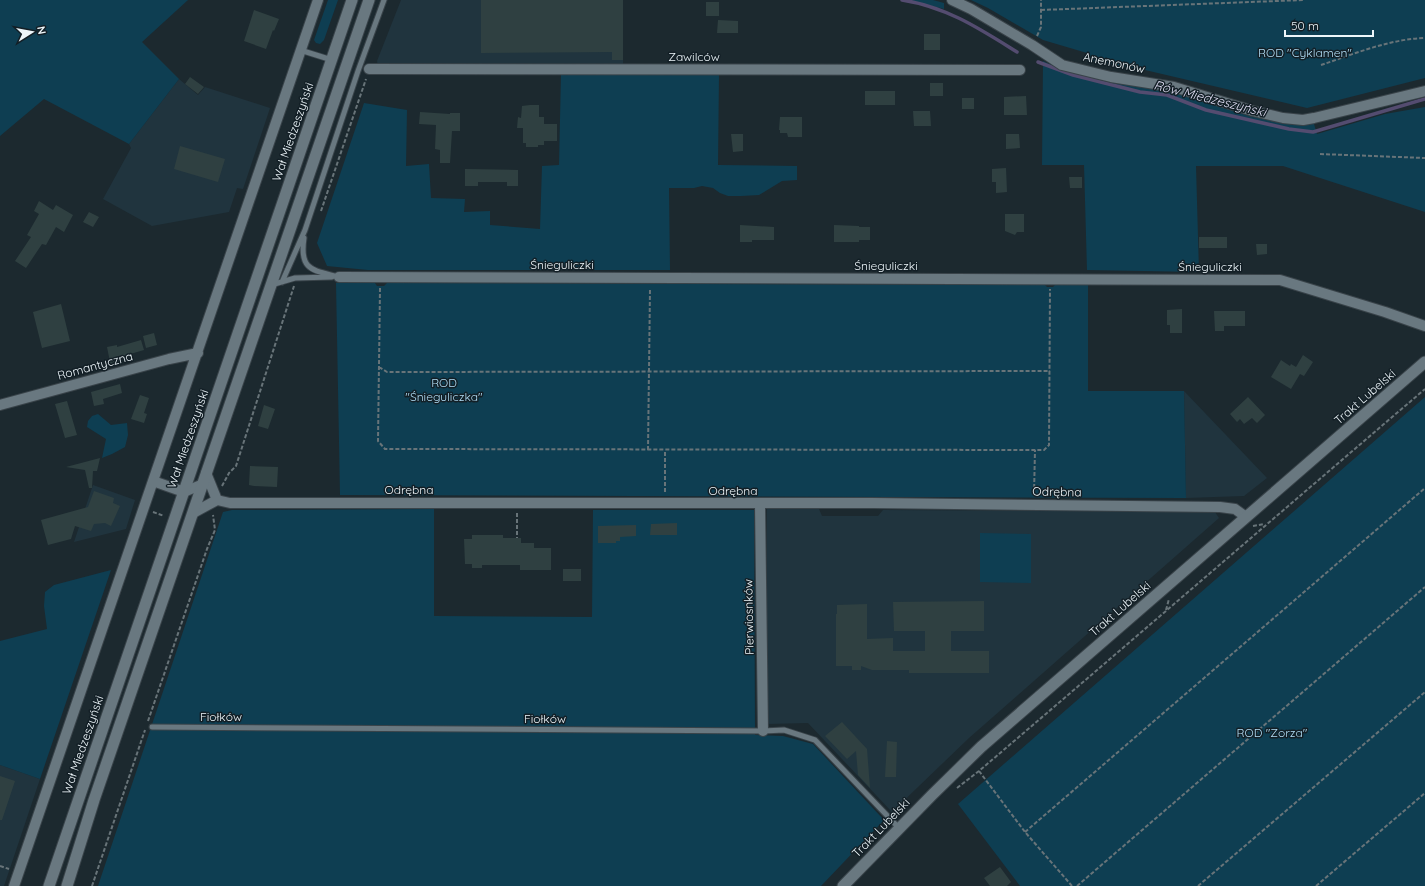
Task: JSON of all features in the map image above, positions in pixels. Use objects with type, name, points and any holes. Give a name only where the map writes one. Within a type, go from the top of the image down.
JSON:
[{"type":"main road","name":"Wał Miedzeszyński","points":[[49,886],[352,0]]},
{"type":"main road","points":[[67,886],[206,473],[277,283],[369,0]]},
{"type":"main road","name":"Trakt Lubelski","points":[[843,886],[953,773],[986,743],[1425,362]]},
{"type":"street","points":[[14,886],[318,0]]},
{"type":"street","name":"Anemonów","points":[[952,0],[971,9],[1032,45],[1062,65],[1111,77],[1174,87],[1253,111],[1282,118],[1303,120],[1314,118],[1425,91]]},
{"type":"street","name":"Zawilców","points":[[369,69],[1020,70]]},
{"type":"street","name":"Śnieguliczki","points":[[339,277],[1280,280],[1385,312],[1425,326]]},
{"type":"street","name":"Romantyczna","points":[[0,405],[168,359],[198,353]]},
{"type":"street","points":[[193,513],[217,500],[206,473]]},
{"type":"street","points":[[152,481],[184,492],[203,484]]},
{"type":"street","name":"Odrębna","points":[[217,500],[230,504],[881,503],[1220,507],[1235,509],[1246,517]]},
{"type":"street","name":"Pierwiosnków","points":[[760,504],[763,731]]},
{"type":"lane","points":[[277,283],[305,230],[358,71],[384,0]]},
{"type":"lane","points":[[300,50],[332,60]]},
{"type":"lane","points":[[358,71],[369,69]]},
{"type":"lane","points":[[305,230],[302,251],[304,260],[313,270],[339,277]]},
{"type":"lane","points":[[277,283],[295,278],[339,277]]},
{"type":"lane","name":"Fiołków","points":[[152,727],[784,730],[815,740],[899,828]]},
{"type":"path","points":[[1036,37],[1041,27],[1041,0]]},
{"type":"path","points":[[1041,10],[1303,0]]},
{"type":"path","points":[[1321,64],[1385,44],[1412,38],[1425,38]]},
{"type":"path","points":[[321,211],[369,69]]},
{"type":"path","points":[[1320,154],[1425,158]]},
{"type":"path","points":[[92,886],[204,556],[215,530],[213,512],[220,490],[229,473],[236,466],[294,290],[295,278]]},
{"type":"path","points":[[648,450],[650,284]]},
{"type":"path","points":[[380,286],[378,441],[385,449],[648,450],[1044,450],[1049,445],[1050,288]]},
{"type":"path","points":[[379,368],[387,372],[1050,371]]},
{"type":"path","points":[[956,789],[1166,611],[1244,542],[1425,390]]},
{"type":"path","points":[[665,450],[665,496]]},
{"type":"path","points":[[1034,450],[1035,497]]},
{"type":"path","points":[[1025,832],[1425,488]]},
{"type":"path","points":[[517,508],[517,538]]},
{"type":"path","points":[[1077,886],[1425,587]]},
{"type":"path","points":[[1166,611],[1170,595]]},
{"type":"path","points":[[1198,886],[1425,692]]},
{"type":"path","points":[[979,771],[1025,832],[1072,886]]},
{"type":"path","points":[[1316,886],[1425,793]]},
{"type":"path","points":[[0,866],[12,870]]},
{"type":"shaded area","points":[[401,0],[623,0],[623,67],[378,66],[377,61]]},
{"type":"shaded area","points":[[179,79],[198,95],[205,87],[270,108],[243,189],[237,188],[229,212],[152,226],[103,199],[131,148],[129,144]]},
{"type":"shaded area","points":[[1184,391],[1267,478],[1244,496],[1186,498]]},
{"type":"shaded area","points":[[93,485],[135,500],[126,529],[74,542]]},
{"type":"shaded area","points":[[767,509],[819,509],[822,516],[878,516],[883,510],[1215,512],[1219,518],[969,738],[892,812],[808,723],[767,724]]},
{"type":"shaded area","points":[[0,765],[40,779],[4,886],[0,886]]},
{"type":"green space","points":[[0,0],[188,0],[142,42],[179,79],[129,144],[44,99],[0,136]]},
{"type":"green space","points":[[328,0],[338,0],[324,40],[320,44],[316,43],[314,40]]},
{"type":"green space","points":[[908,0],[933,0],[944,3],[944,9]]},
{"type":"green space","name":"ROD \"Cyklamen\"","points":[[971,0],[1425,0],[1425,78],[1307,108],[1145,70],[1086,60],[1087,53],[1043,40],[988,8]]},
{"type":"green space","points":[[1043,61],[1062,70],[1173,91],[1252,117],[1282,122],[1314,124],[1317,134],[1385,114],[1425,107],[1425,212],[1283,166],[1196,166],[1199,272],[1087,270],[1084,165],[1042,165]]},
{"type":"green space","points":[[561,73],[719,74],[718,165],[797,166],[797,180],[782,181],[759,195],[728,196],[713,188],[702,186],[694,188],[669,188],[670,270],[368,270],[327,266],[317,243],[364,103],[407,110],[406,166],[429,164],[431,198],[465,199],[464,212],[490,211],[490,225],[540,229],[542,166],[559,165]]},
{"type":"green space","name":"ROD \"Śnieguliczka\"","points":[[336,283],[375,283],[377,286],[384,286],[387,283],[1045,285],[1047,287],[1053,287],[1055,285],[1088,285],[1088,391],[1184,391],[1186,498],[340,495]]},
{"type":"green space","name":"ROD \"Zorza\"","points":[[1425,397],[1425,886],[1020,886],[958,804]]},
{"type":"green space","points":[[98,414],[111,425],[127,423],[128,435],[125,447],[102,458],[106,439],[87,427],[88,421],[92,416]]},
{"type":"green space","points":[[434,509],[434,616],[592,617],[593,510],[754,510],[755,735],[783,736],[813,744],[884,820],[821,886],[98,886],[223,512],[232,510]]},
{"type":"green space","points":[[980,533],[1031,534],[1031,583],[980,582]]},
{"type":"green space","points":[[111,570],[40,779],[0,765],[0,641],[47,629],[44,606],[45,592],[54,585]]},
{"type":"building","points":[[481,0],[623,0],[623,60],[612,60],[612,52],[481,53]]},
{"type":"building","points":[[706,2],[719,2],[719,16],[706,16]]},
{"type":"building","points":[[254,10],[279,19],[266,49],[244,41]]},
{"type":"building","points":[[718,20],[738,21],[738,33],[717,33]]},
{"type":"building","points":[[924,34],[940,34],[940,50],[924,50]]},
{"type":"building","points":[[190,77],[204,87],[198,94],[185,84]]},
{"type":"building","points":[[930,83],[943,83],[943,96],[930,96]]},
{"type":"building","points":[[865,91],[895,91],[895,105],[865,105]]},
{"type":"building","points":[[1026,96],[1027,115],[1004,115],[1004,97]]},
{"type":"building","points":[[962,98],[974,98],[974,109],[962,109]]},
{"type":"building","points":[[539,105],[539,117],[544,117],[544,124],[557,124],[557,141],[544,141],[544,145],[538,145],[538,147],[526,147],[526,143],[523,143],[523,128],[517,128],[518,117],[521,118],[522,106]]},
{"type":"building","points":[[913,111],[930,111],[931,126],[914,126]]},
{"type":"building","points":[[420,112],[450,114],[460,113],[460,131],[452,131],[450,163],[440,163],[440,150],[435,149],[436,125],[419,124]]},
{"type":"building","points":[[780,117],[802,117],[802,137],[788,137],[787,133],[780,133]]},
{"type":"building","points":[[731,134],[743,134],[743,151],[733,152]]},
{"type":"building","points":[[1006,134],[1019,134],[1020,148],[1006,149]]},
{"type":"building","points":[[180,146],[225,159],[218,182],[174,169]]},
{"type":"building","points":[[1006,168],[1007,192],[996,193],[996,182],[992,182],[992,169]]},
{"type":"building","points":[[465,169],[518,170],[518,186],[507,186],[507,182],[478,182],[478,186],[465,186]]},
{"type":"building","points":[[1069,177],[1082,177],[1082,188],[1070,188]]},
{"type":"building","points":[[39,201],[53,210],[56,205],[73,215],[64,232],[56,227],[46,245],[42,244],[26,268],[15,261],[31,237],[27,235],[39,214],[34,211]]},
{"type":"building","points":[[89,212],[99,217],[93,227],[83,222]]},
{"type":"building","points":[[1005,214],[1024,214],[1024,232],[1017,232],[1015,235],[1005,231]]},
{"type":"building","points":[[740,225],[774,227],[774,240],[752,240],[752,242],[740,242]]},
{"type":"building","points":[[834,225],[870,227],[870,240],[859,240],[859,242],[834,242]]},
{"type":"building","points":[[1199,237],[1227,237],[1227,248],[1199,248]]},
{"type":"building","points":[[1256,244],[1267,244],[1267,254],[1257,255]]},
{"type":"building","points":[[61,304],[70,341],[42,348],[33,312]]},
{"type":"building","points":[[1182,309],[1182,333],[1170,333],[1170,325],[1167,325],[1167,310]]},
{"type":"building","points":[[1214,311],[1245,311],[1245,326],[1224,326],[1224,331],[1215,331]]},
{"type":"building","points":[[154,333],[157,345],[146,348],[143,336]]},
{"type":"building","points":[[141,340],[144,350],[120,357],[122,364],[111,367],[107,347],[117,345],[117,347]]},
{"type":"building","points":[[1303,355],[1313,362],[1304,376],[1300,374],[1291,389],[1271,377],[1281,360],[1290,366],[1291,364],[1296,367]]},
{"type":"building","points":[[120,384],[122,393],[103,399],[104,404],[94,406],[91,392]]},
{"type":"building","points":[[140,395],[149,398],[144,413],[147,414],[144,423],[131,419]]},
{"type":"building","points":[[1248,397],[1265,415],[1257,423],[1252,418],[1244,424],[1240,419],[1237,422],[1230,414]]},
{"type":"building","points":[[67,401],[77,435],[65,438],[55,404]]},
{"type":"building","points":[[264,405],[275,409],[268,429],[258,426]]},
{"type":"building","points":[[100,458],[97,471],[93,471],[92,488],[89,488],[85,470],[66,467]]},
{"type":"building","points":[[250,466],[278,467],[277,487],[249,485]]},
{"type":"building","points":[[94,491],[114,498],[113,503],[120,506],[111,526],[105,523],[94,524],[91,531],[75,526],[71,539],[48,545],[41,520],[88,507]]},
{"type":"building","points":[[677,523],[677,535],[650,535],[651,524]]},
{"type":"building","points":[[636,525],[636,536],[620,537],[620,541],[616,541],[616,543],[598,543],[598,526]]},
{"type":"building","points":[[472,535],[503,535],[503,538],[521,538],[521,543],[534,543],[534,548],[551,548],[551,570],[520,570],[520,565],[482,565],[482,568],[472,568],[472,564],[465,564],[464,539],[472,539]]},
{"type":"building","points":[[563,569],[581,569],[581,581],[563,581]]},
{"type":"building","points":[[984,601],[984,631],[951,631],[951,651],[989,651],[989,673],[909,673],[909,670],[872,670],[861,666],[861,670],[852,670],[852,666],[836,666],[837,605],[867,604],[867,639],[893,638],[893,651],[925,651],[925,631],[894,631],[893,602]]},
{"type":"building","points":[[842,722],[867,749],[870,788],[858,775],[856,751],[847,759],[825,736]]},
{"type":"building","points":[[887,741],[897,742],[896,777],[885,777]]},
{"type":"building","points":[[0,776],[15,781],[2,820],[0,820]]},
{"type":"building","points":[[1000,867],[1011,882],[1007,886],[990,886],[984,878]]},
{"type":"waterway","name":"Rów Miedzeszyński","points":[[902,0],[918,3],[948,13],[976,27],[1017,52]]},
{"type":"waterway","name":"Rów Miedzeszyński","points":[[1038,62],[1073,75],[1140,92],[1167,95],[1206,110],[1289,129],[1313,132],[1425,99]]}]
